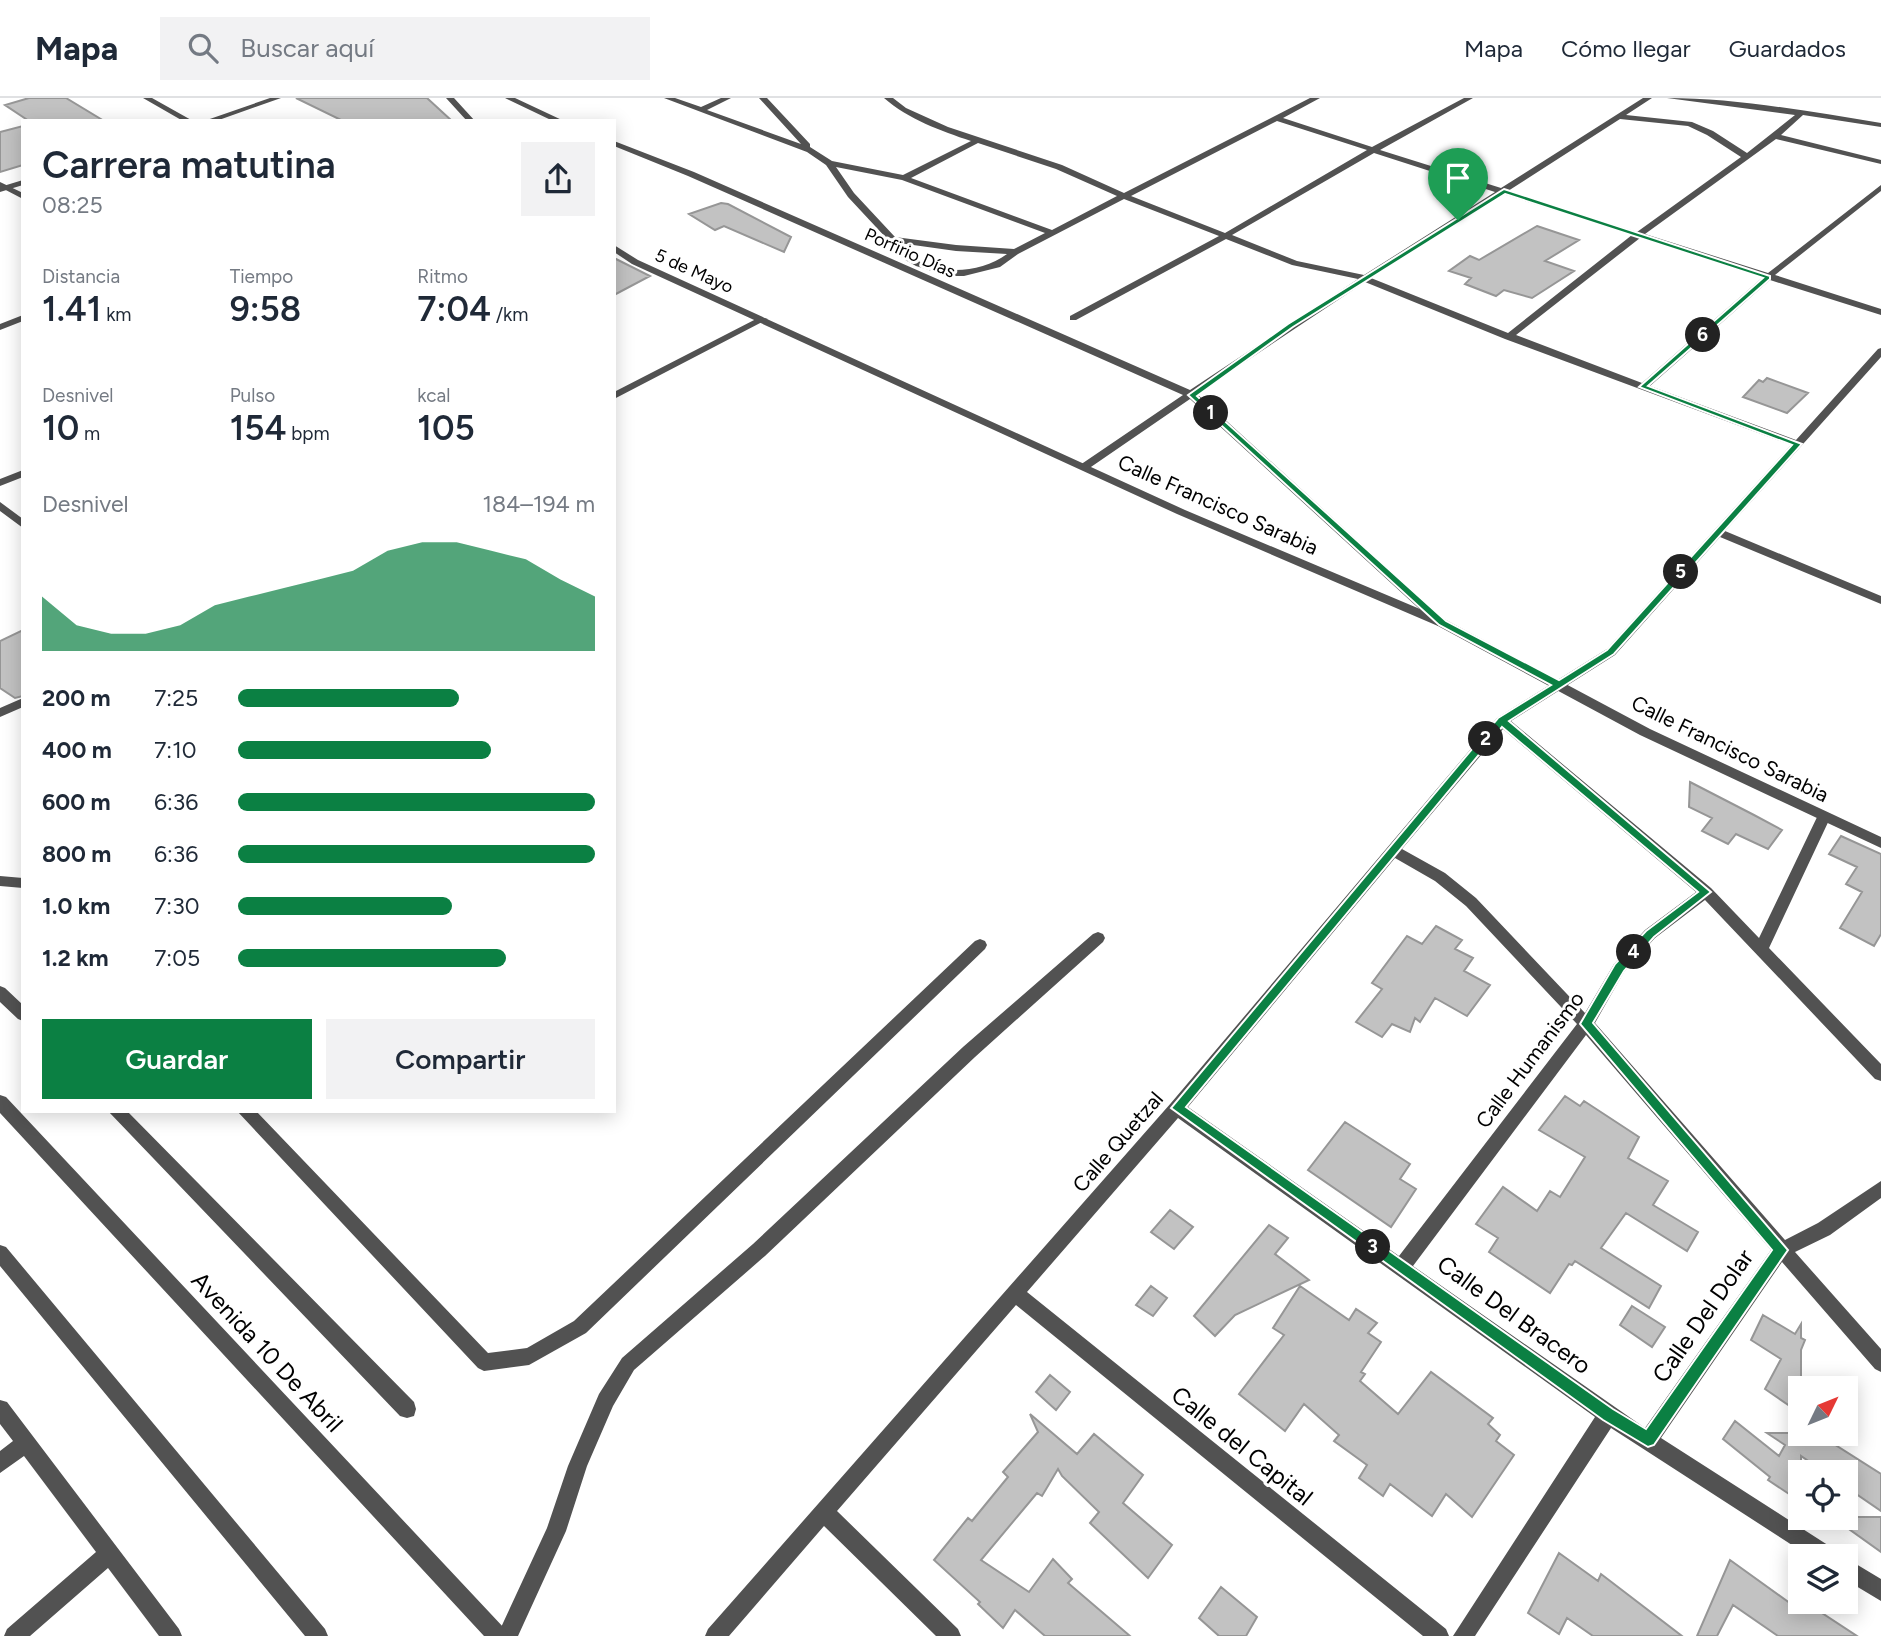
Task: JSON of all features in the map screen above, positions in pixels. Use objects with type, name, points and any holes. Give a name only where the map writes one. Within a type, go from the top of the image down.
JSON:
[{"type":"street","points":[[147,98],[185,119]]},
{"type":"street","points":[[214,119],[277,98]]},
{"type":"street","points":[[450,98],[469,119]]},
{"type":"street","points":[[509,98],[556,119]]},
{"type":"street","points":[[668,98],[810,150]]},
{"type":"street","points":[[701,110],[727,98]]},
{"type":"street","points":[[763,98],[810,150],[829,163],[851,195],[892,239],[902,254],[919,264],[948,273],[964,273],[997,265],[1015,252],[1316,98]]},
{"type":"street","points":[[888,98],[925,120],[1058,167],[1114,192],[1295,263],[1342,270],[1508,337],[1798,444]]},
{"type":"street","points":[[1073,318],[1227,235],[1469,98]]},
{"type":"street","points":[[1084,467],[1290,326],[1648,98]]},
{"type":"street","points":[[1671,98],[1881,125]]},
{"type":"street","points":[[1508,337],[1638,235],[1775,136],[1801,113]]},
{"type":"street","points":[[1619,117],[1689,124],[1710,133],[1746,156]]},
{"type":"street","points":[[1277,118],[1881,312]]},
{"type":"street","points":[[1775,136],[1881,162]]},
{"type":"street","points":[[904,178],[980,139]]},
{"type":"street","name":"Porfirio Días","points":[[616,144],[691,174],[1192,395],[1442,623]]},
{"type":"street","points":[[829,163],[904,178],[1052,233]]},
{"type":"street","points":[[2,187],[21,182]]},
{"type":"street","points":[[2,187],[21,196]]},
{"type":"street","points":[[1643,387],[1768,277],[1881,187]]},
{"type":"street","points":[[892,239],[956,248],[1015,252]]},
{"type":"street","name":"5 de Mayo","points":[[616,249],[635,262],[763,319]]},
{"type":"street","points":[[2,324],[21,319]]},
{"type":"street","points":[[616,395],[763,319]]},
{"type":"street","name":"Calle Francisco Sarabia","points":[[763,319],[1194,517],[1442,623],[1646,732],[1881,843]]},
{"type":"street","name":"Calle Quetzal","points":[[715,1636],[1177,1108],[1502,721],[1611,652],[1881,351]]},
{"type":"street","points":[[0,483],[21,475]]},
{"type":"street","points":[[0,505],[21,523]]},
{"type":"street","points":[[1717,532],[1881,600]]},
{"type":"street","points":[[2,711],[21,703]]},
{"type":"street","points":[[1502,721],[1706,892],[1881,1074]]},
{"type":"street","points":[[1761,950],[1824,816]]},
{"type":"street","points":[[1392,850],[1440,877],[1471,902],[1586,1024],[1881,1363]]},
{"type":"street","points":[[0,881],[21,882]]},
{"type":"street","name":"Calle Humanismo","points":[[1401,1267],[1586,1024],[1619,968],[1650,934],[1706,892]]},
{"type":"street","points":[[507,1636],[556,1531],[578,1466],[606,1400],[628,1364],[758,1250],[969,1052],[1098,938]]},
{"type":"street","points":[[247,1113],[484,1362],[530,1356],[580,1327],[980,945]]},
{"type":"street","points":[[0,992],[21,1013]]},
{"type":"street","name":"Avenida 10 De Abril","points":[[0,1101],[498,1636]]},
{"type":"street","name":"Calle Del Bracero","points":[[1177,1108],[1608,1415],[1808,1544]]},
{"type":"street","points":[[118,1113],[407,1409]]},
{"type":"street","name":"Calle Del Dolar","points":[[1648,1440],[1781,1250],[1824,1229],[1881,1188]]},
{"type":"street","points":[[0,1253],[318,1636]]},
{"type":"street","name":"Calle del Capital","points":[[1015,1293],[1439,1636]]},
{"type":"street","points":[[0,1409],[172,1636]]},
{"type":"street","points":[[1463,1636],[1608,1415]]},
{"type":"street","points":[[0,1463],[26,1443]]},
{"type":"street","points":[[824,1512],[951,1636]]},
{"type":"street","points":[[14,1636],[110,1553]]},
{"type":"street","points":[[1858,1576],[1881,1591]]},
{"type":"building","points":[[29,98],[66,98],[101,119],[26,119],[5,105]]},
{"type":"building","points":[[296,98],[427,98],[450,119],[339,119]]},
{"type":"building","points":[[21,127],[21,166],[0,172],[0,132]]},
{"type":"building","points":[[721,203],[728,204],[791,237],[784,252],[724,226],[715,230],[689,214]]},
{"type":"building","points":[[1537,226],[1579,240],[1545,261],[1574,271],[1532,298],[1504,290],[1496,296],[1465,284],[1471,278],[1449,271],[1470,256],[1479,260]]},
{"type":"building","points":[[616,259],[650,276],[616,294]]},
{"type":"building","points":[[1767,378],[1808,393],[1787,413],[1743,397],[1759,380],[1763,382]]},
{"type":"building","points":[[21,631],[21,696],[15,698],[0,688],[0,641]]},
{"type":"building","points":[[1690,782],[1782,830],[1768,849],[1736,834],[1728,844],[1702,831],[1712,818],[1689,807]]},
{"type":"building","points":[[1841,836],[1881,854],[1881,934],[1874,946],[1840,928],[1862,892],[1846,884],[1857,867],[1829,854]]},
{"type":"building","points":[[1436,926],[1462,940],[1455,949],[1473,958],[1464,971],[1490,985],[1467,1016],[1435,998],[1420,1022],[1415,1018],[1410,1032],[1392,1024],[1382,1037],[1356,1022],[1382,989],[1372,983],[1407,936],[1422,944]]},
{"type":"building","points":[[1565,1096],[1580,1106],[1584,1101],[1639,1137],[1628,1158],[1668,1181],[1653,1205],[1698,1232],[1687,1251],[1626,1213],[1601,1248],[1661,1286],[1649,1308],[1575,1261],[1572,1265],[1569,1264],[1550,1293],[1489,1252],[1498,1238],[1476,1224],[1503,1187],[1537,1211],[1550,1191],[1560,1197],[1585,1157],[1539,1130]]},
{"type":"building","points":[[1345,1122],[1410,1164],[1400,1179],[1416,1189],[1391,1227],[1308,1170]]},
{"type":"building","points":[[1170,1210],[1193,1227],[1174,1249],[1151,1232]]},
{"type":"building","points":[[1269,1225],[1288,1238],[1275,1254],[1309,1280],[1235,1315],[1215,1336],[1194,1316]]},
{"type":"building","points":[[1151,1286],[1167,1298],[1153,1316],[1136,1305]]},
{"type":"building","points":[[1300,1286],[1349,1320],[1356,1309],[1377,1323],[1368,1333],[1381,1342],[1361,1372],[1365,1374],[1360,1381],[1398,1414],[1431,1372],[1493,1418],[1488,1424],[1500,1435],[1496,1441],[1514,1455],[1472,1517],[1446,1494],[1432,1516],[1390,1484],[1383,1496],[1359,1478],[1367,1465],[1334,1441],[1339,1435],[1304,1404],[1285,1431],[1239,1394],[1284,1335],[1273,1328]]},
{"type":"building","points":[[1632,1306],[1665,1327],[1652,1347],[1620,1325]]},
{"type":"building","points":[[1763,1315],[1795,1334],[1801,1324],[1801,1338],[1805,1340],[1801,1350],[1801,1376],[1788,1376],[1788,1405],[1765,1389],[1781,1359],[1751,1340]]},
{"type":"building","points":[[1050,1375],[1070,1392],[1056,1410],[1036,1392]]},
{"type":"building","points":[[1030,1414],[1077,1454],[1094,1434],[1143,1475],[1123,1503],[1172,1545],[1148,1578],[1090,1523],[1099,1512],[1058,1469],[1042,1496],[1037,1493],[981,1560],[1029,1592],[1053,1559],[1072,1579],[1068,1583],[1130,1636],[1045,1636],[1015,1610],[1003,1628],[978,1604],[980,1602],[934,1560],[968,1518],[972,1521],[1008,1477],[1003,1472],[1038,1432]]},
{"type":"building","points":[[1735,1421],[1779,1456],[1785,1445],[1767,1433],[1788,1433],[1788,1446],[1837,1446],[1881,1474],[1881,1511],[1858,1495],[1858,1460],[1807,1460],[1801,1456],[1801,1460],[1788,1460],[1788,1493],[1768,1480],[1770,1477],[1723,1439]]},
{"type":"building","points":[[1858,1517],[1881,1517],[1881,1552],[1850,1530],[1858,1530]]},
{"type":"building","points":[[1559,1553],[1598,1581],[1601,1574],[1682,1636],[1593,1636],[1567,1618],[1559,1634],[1528,1613]]},
{"type":"building","points":[[1730,1560],[1788,1602],[1788,1614],[1824,1614],[1857,1636],[1778,1636],[1733,1605],[1717,1636],[1697,1636]]},
{"type":"building","points":[[1221,1587],[1257,1617],[1246,1636],[1219,1636],[1199,1618]]},
{"type":"route","points":[[1458,220],[1290,326],[1192,395],[1442,623],[1559,685],[1502,721],[1177,1108],[1608,1415],[1648,1440],[1781,1250],[1586,1024],[1619,968],[1650,934],[1706,892],[1502,721],[1531,703],[1611,652],[1798,444],[1643,387],[1768,277],[1504,191],[1458,220]]}]
